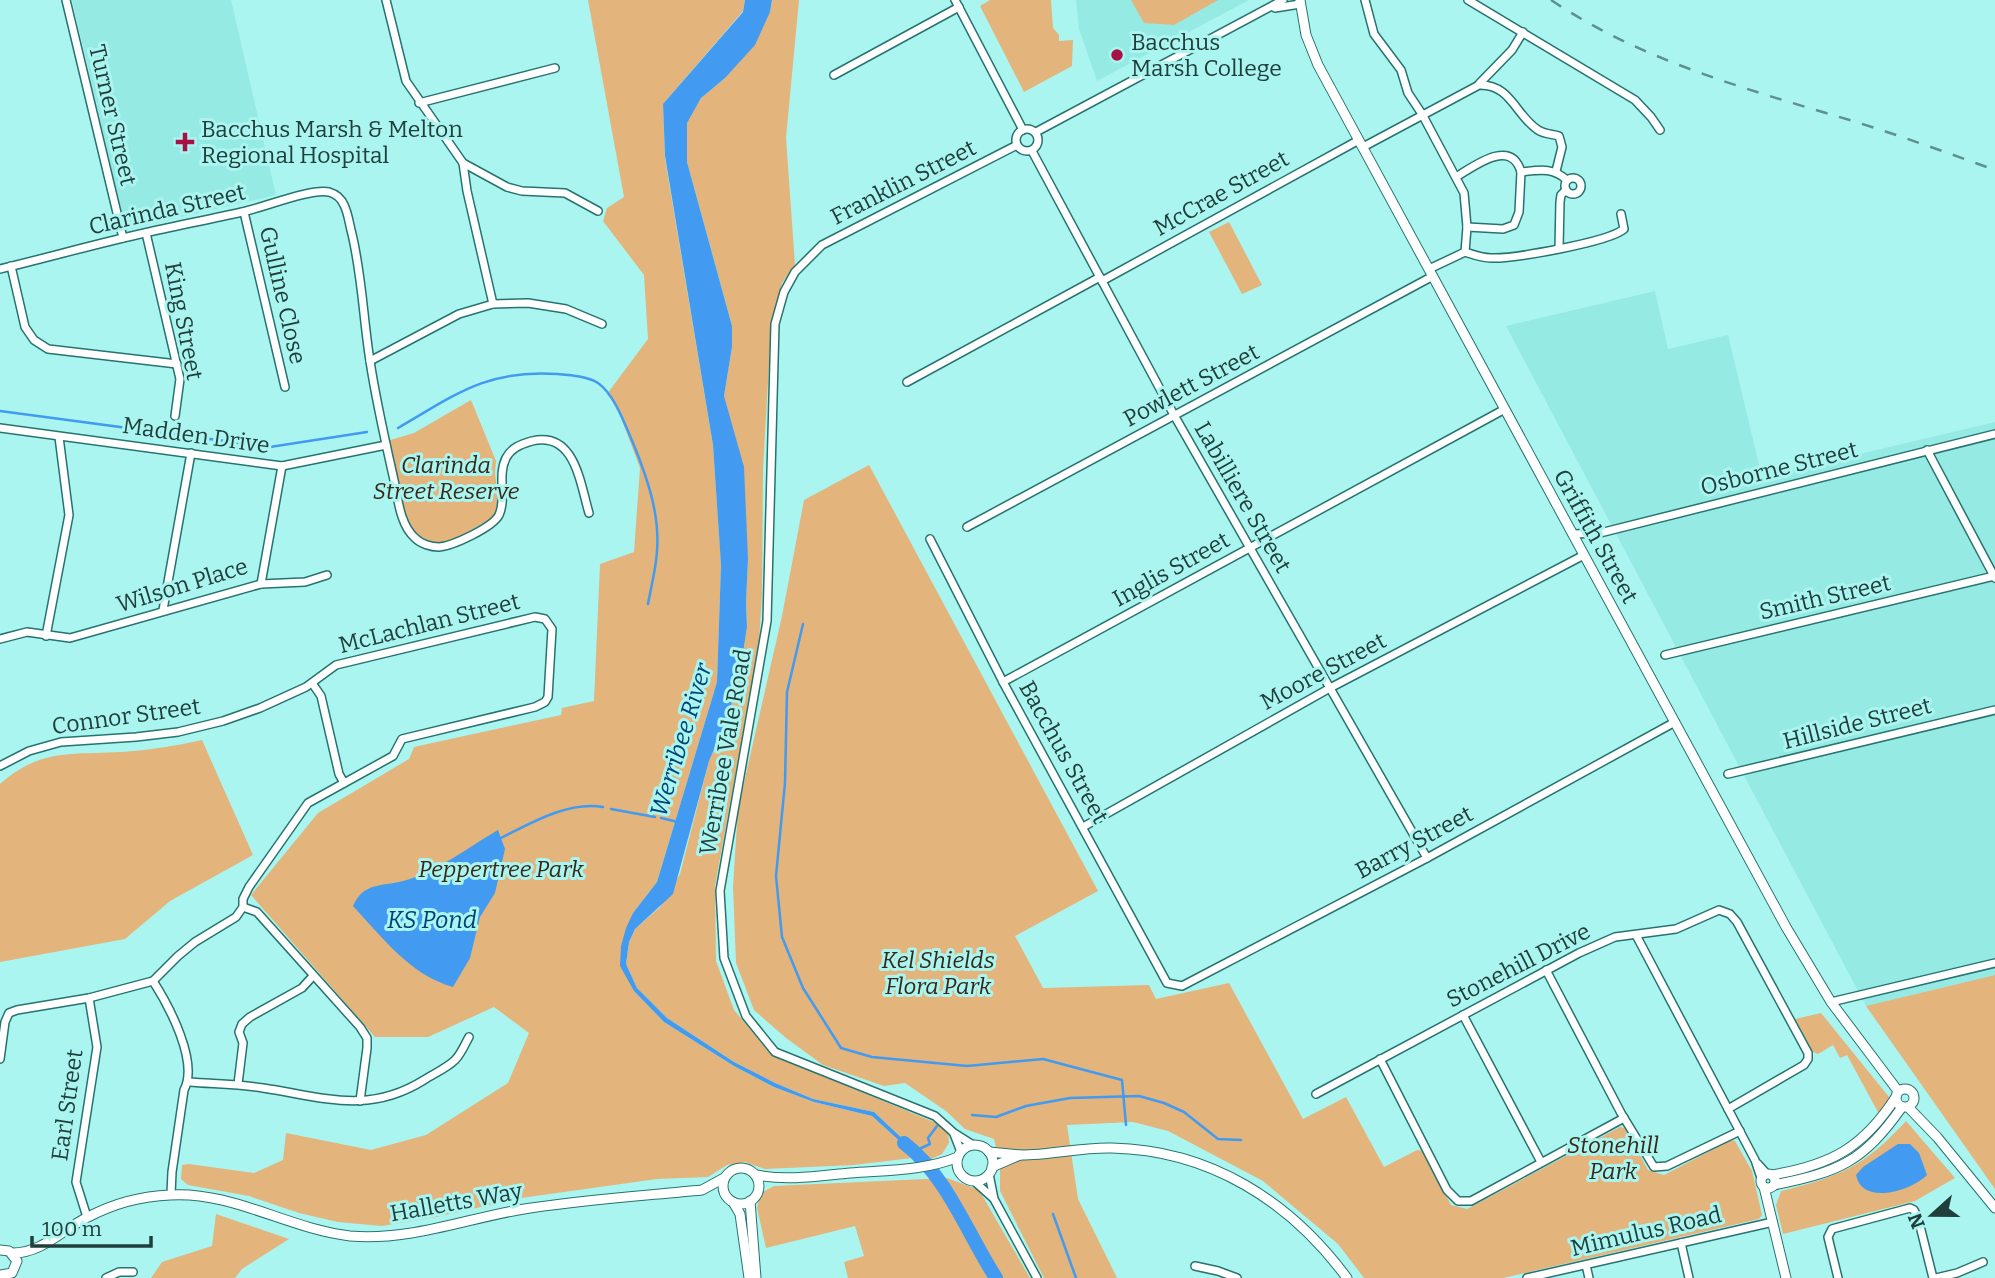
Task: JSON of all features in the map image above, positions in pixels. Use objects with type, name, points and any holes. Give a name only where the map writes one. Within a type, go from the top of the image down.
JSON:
[{"type":"street","name":"Turner Street","points":[[66,0],[123,239]]},
{"type":"street","points":[[386,0],[406,81],[463,163],[507,187],[522,191],[565,193],[598,211]]},
{"type":"street","points":[[1035,132],[1038,144],[1032,151],[1023,151],[1017,145],[1017,135],[1023,130],[1035,132],[1283,0]]},
{"type":"street","points":[[1365,0],[1374,34],[1401,70],[1408,93],[1464,193],[1467,227],[1465,252],[1500,258],[1559,248],[1621,232],[1624,229],[1621,214]]},
{"type":"street","points":[[1468,0],[1635,100],[1660,130]]},
{"type":"street","points":[[1265,11],[1300,2]]},
{"type":"street","name":"Griffith Street","points":[[1300,2],[1306,35],[1318,65],[1786,927],[1831,1002],[1899,1093]]},
{"type":"street","points":[[835,75],[957,4],[1023,130]]},
{"type":"street","name":"McCrae Street","points":[[907,382],[1361,143],[1479,85],[1512,50],[1523,32]]},
{"type":"street","points":[[419,103],[555,68]]},
{"type":"street","points":[[1479,85],[1490,84],[1503,91],[1539,131],[1559,136],[1562,147],[1556,171]]},
{"type":"street","name":"Franklin Street","points":[[810,256],[822,245],[1017,145]]},
{"type":"street","name":"Labilliere Street","points":[[1032,151],[1174,415],[1427,858]]},
{"type":"street","points":[[1456,177],[1493,155],[1509,158],[1519,166],[1521,172],[1519,212],[1514,225],[1503,229],[1467,227]]},
{"type":"street","points":[[463,163],[493,304]]},
{"type":"street","points":[[1521,172],[1556,171],[1567,180],[1577,179],[1581,185],[1575,194],[1566,190]]},
{"type":"street","points":[[1559,248],[1559,202],[1566,190],[1567,180]]},
{"type":"street","name":"Clarinda Street","points":[[0,269],[327,191],[342,201],[358,257],[370,361],[386,445],[405,526],[417,541],[437,547],[446,546],[493,522],[499,515],[502,498],[501,473],[507,456],[515,448],[535,440],[559,443],[575,461],[589,513]]},
{"type":"street","name":"Gulline Close","points":[[244,212],[285,387]]},
{"type":"street","name":"King Street","points":[[146,233],[180,379],[175,416]]},
{"type":"street","name":"Powlett Street","points":[[967,527],[1465,252]]},
{"type":"street","name":"Werribee Vale Road","points":[[810,256],[795,272],[784,292],[775,324],[767,621],[720,891],[724,958],[746,1016],[775,1052],[935,1116],[973,1145]]},
{"type":"street","points":[[11,266],[25,327],[34,340],[48,349],[177,364]]},
{"type":"street","points":[[370,361],[459,314],[493,304],[527,303],[566,309],[602,324]]},
{"type":"street","name":"Inglis Street","points":[[1003,682],[1505,409]]},
{"type":"street","name":"Madden Drive","points":[[0,428],[282,466],[386,445]]},
{"type":"street","name":"Osborne Street","points":[[1573,534],[1600,533],[1995,434]]},
{"type":"street","points":[[46,636],[69,515],[59,437]]},
{"type":"street","points":[[1927,450],[1995,577]]},
{"type":"street","points":[[163,610],[191,453]]},
{"type":"street","name":"Wilson Place","points":[[0,639],[27,632],[70,638],[261,584],[282,466]]},
{"type":"street","name":"Bacchus Street","points":[[930,539],[1003,682],[1167,983]]},
{"type":"street","name":"Moore Street","points":[[1083,827],[1330,688],[1584,555]]},
{"type":"street","points":[[261,584],[304,582],[327,575]]},
{"type":"street","name":"Smith Street","points":[[1665,655],[1995,577]]},
{"type":"street","name":"McLachlan Street","points":[[153,981],[195,942],[236,917],[243,907],[243,899],[249,887],[308,803],[393,756],[402,739],[535,707],[545,702],[548,697],[552,629],[545,619],[535,617],[348,661],[324,672],[312,683],[260,708]]},
{"type":"street","points":[[312,683],[321,696],[344,783]]},
{"type":"street","name":"Connor Street","points":[[0,766],[29,751],[61,742],[178,732],[260,708]]},
{"type":"street","name":"Hillside Street","points":[[1728,774],[1995,709]]},
{"type":"street","name":"Barry Street","points":[[1167,983],[1182,986],[1427,858],[1675,722]]},
{"type":"street","points":[[243,907],[257,912],[367,1038],[360,1101]]},
{"type":"street","name":"Stonehill Drive","points":[[1316,1094],[1546,970],[1615,937],[1676,929],[1719,910],[1730,914],[1737,922],[1808,1053],[1804,1065],[1728,1109]]},
{"type":"street","points":[[1636,935],[1768,1181],[1769,1207],[1786,1278]]},
{"type":"street","points":[[1831,1002],[1995,963]]},
{"type":"street","points":[[1546,970],[1624,1118],[1654,1167],[1667,1166],[1740,1131]]},
{"type":"street","points":[[238,1084],[243,1043],[239,1032],[242,1024],[302,988],[313,976]]},
{"type":"street","points":[[0,1059],[5,1022],[9,1013],[89,998],[153,981],[182,1037],[187,1053],[188,1082],[184,1090],[170,1195]]},
{"type":"street","name":"Earl Street","points":[[87,1217],[76,1182],[97,1047],[89,998]]},
{"type":"street","points":[[1463,1015],[1541,1162]]},
{"type":"street","points":[[188,1082],[238,1084],[346,1102],[376,1101],[414,1087],[456,1060],[469,1037]]},
{"type":"street","points":[[1380,1059],[1447,1190],[1458,1201],[1471,1201],[1624,1118]]},
{"type":"street","points":[[1912,1092],[1908,1105],[1861,1154],[1829,1171],[1768,1181],[1851,1148],[1868,1135],[1899,1093],[1912,1092]]},
{"type":"street","points":[[1899,1093],[1995,1208]]},
{"type":"street","points":[[954,1133],[960,1155],[961,1173]]},
{"type":"street","points":[[749,1278],[740,1214],[725,1195],[723,1183],[732,1170],[743,1167],[756,1175],[780,1180],[933,1166],[960,1155],[973,1145],[989,1152],[1022,1155],[1111,1148],[1156,1151],[1219,1171],[1259,1192],[1297,1221],[1330,1255],[1347,1278]]},
{"type":"street","points":[[989,1152],[993,1162],[991,1170],[994,1199]]},
{"type":"street","points":[[974,1181],[1022,1155]]},
{"type":"street","points":[[933,1166],[961,1173],[994,1199],[1037,1278]]},
{"type":"street","points":[[756,1175],[760,1187],[758,1193]]},
{"type":"street","name":"Halletts Way","points":[[702,1190],[724,1178]]},
{"type":"street","points":[[733,1202],[739,1204],[750,1201],[780,1180]]},
{"type":"street","name":"Halletts Way","points":[[10,1252],[37,1248],[87,1217],[118,1205],[170,1195],[202,1197],[235,1204],[292,1222],[351,1236],[428,1231],[545,1205],[702,1190],[725,1195]]},
{"type":"street","points":[[750,1201],[756,1278]]},
{"type":"street","points":[[1838,1278],[1828,1237],[1832,1229],[1910,1208],[1918,1218],[1934,1278],[1957,1273],[1983,1262]]},
{"type":"street","name":"Mimulus Road","points":[[1527,1278],[1773,1222]]},
{"type":"street","points":[[1681,1243],[1689,1278]]},
{"type":"street","points":[[6,1276],[15,1270],[10,1252]]},
{"type":"street","points":[[1586,1265],[1589,1278]]},
{"type":"street","points":[[1195,1266],[1218,1270],[1237,1278]]},
{"type":"street","points":[[106,1278],[119,1272],[133,1272]]},
{"type":"shaded area","name":"Bacchus Marsh & Melton Regional Hospital","points":[[72,0],[231,0],[276,195],[126,230]]},
{"type":"shaded area","name":"Bacchus Marsh College","points":[[1076,0],[1249,0],[1097,81],[1079,29]]},
{"type":"shaded area","points":[[1655,291],[1668,349],[1728,335],[1762,477],[1995,422],[1995,975],[1866,1006],[1506,326]]},
{"type":"green space","name":"Peppertree Park","points":[[588,0],[745,0],[743,11],[663,104],[665,159],[713,445],[721,565],[717,682],[657,882],[633,913],[621,946],[634,991],[664,1022],[734,1066],[774,1087],[814,1102],[872,1116],[921,1157],[853,1165],[765,1169],[745,1162],[727,1165],[708,1177],[657,1179],[521,1198],[382,1226],[338,1222],[299,1213],[249,1196],[188,1185],[181,1179],[182,1165],[254,1173],[283,1160],[286,1133],[371,1150],[426,1135],[508,1083],[529,1033],[494,1007],[428,1037],[375,1037],[251,895],[318,813],[409,759],[414,747],[561,715],[562,708],[594,701],[600,564],[634,552],[640,468],[617,407],[607,394],[648,339],[644,275],[603,221],[607,208],[624,197]]},
{"type":"green space","points":[[772,0],[799,0],[786,138],[795,265],[782,283],[771,328],[763,469],[759,644],[715,886],[716,961],[734,1010],[772,1055],[934,1122],[948,1131],[949,1143],[942,1154],[931,1159],[907,1143],[874,1112],[813,1099],[734,1062],[667,1018],[637,988],[626,964],[629,942],[635,929],[660,907],[680,874],[709,761],[729,714],[747,627],[748,559],[724,396],[732,347],[732,326],[687,162],[687,122],[701,98],[725,78],[770,12]]},
{"type":"green space","points":[[990,0],[1051,0],[1053,28],[1059,35],[1059,41],[1073,40],[1072,66],[1024,92],[980,6]]},
{"type":"green space","points":[[1131,0],[1218,0],[1174,25],[1144,23]]},
{"type":"green space","points":[[1229,222],[1262,285],[1242,294],[1209,232]]},
{"type":"green space","name":"Clarinda Street Reserve","points":[[471,400],[496,461],[498,498],[495,513],[490,519],[461,536],[438,544],[420,537],[408,525],[387,441],[414,433]]},
{"type":"green space","points":[[869,465],[1098,891],[1015,936],[1043,988],[1149,985],[1156,999],[1229,983],[1303,1119],[1346,1097],[1384,1167],[1417,1150],[1422,1151],[1451,1205],[1467,1209],[1620,1127],[1625,1128],[1648,1170],[1664,1175],[1731,1140],[1735,1141],[1752,1171],[1762,1215],[1759,1219],[1503,1278],[1364,1278],[1338,1244],[1263,1181],[1168,1131],[1133,1122],[1067,1125],[1078,1199],[1117,1278],[1044,1278],[1000,1191],[1000,1166],[994,1139],[965,1129],[946,1111],[905,1083],[884,1086],[823,1065],[754,1010],[736,963],[733,887],[738,809],[782,616],[804,500]]},
{"type":"green space","points":[[202,740],[253,855],[170,901],[125,939],[0,962],[0,784],[15,772],[43,759],[72,754],[142,750]]},
{"type":"green space","points":[[1995,975],[1995,1189],[1866,1006]]},
{"type":"green space","points":[[1821,1013],[1889,1097],[1879,1114],[1847,1055],[1840,1058],[1833,1045],[1818,1054],[1813,1052],[1795,1019]]},
{"type":"green space","points":[[1906,1121],[1955,1178],[1915,1201],[1783,1234],[1776,1205],[1781,1191],[1850,1168],[1877,1149]]},
{"type":"green space","points":[[947,1178],[979,1190],[1030,1278],[848,1278],[844,1262],[864,1256],[855,1226],[766,1248],[757,1208],[761,1193],[774,1186]]},
{"type":"green space","points":[[216,1214],[289,1239],[242,1269],[235,1278],[151,1278],[162,1262],[212,1246]]},
{"type":"water","points":[[745,0],[772,0],[770,12],[755,45],[725,78],[701,98],[687,123],[687,162],[732,326],[732,347],[724,396],[744,467],[748,559],[747,627],[729,714],[709,761],[673,894],[635,929],[629,942],[626,964],[637,988],[667,1018],[734,1062],[813,1099],[874,1112],[907,1143],[936,1162],[933,1165],[905,1146],[872,1116],[814,1102],[774,1087],[734,1066],[664,1022],[634,991],[620,966],[621,946],[626,928],[633,913],[657,882],[717,682],[721,565],[713,445],[665,156],[663,104],[743,12]]},
{"type":"water","name":"KS Pond","points":[[498,830],[505,849],[495,893],[480,917],[470,958],[453,987],[423,974],[410,964],[353,906],[357,898],[368,889],[428,872]]},
{"type":"water","points":[[1898,1144],[1910,1144],[1919,1153],[1927,1175],[1910,1186],[1888,1193],[1877,1193],[1860,1185],[1856,1175],[1863,1167]]},
{"type":"waterway","points":[[398,428],[455,395],[491,380],[532,374],[562,374],[583,377],[598,383],[610,395],[619,411],[648,482],[657,537],[655,571],[648,604]]},
{"type":"waterway","points":[[0,411],[270,447],[367,432]]},
{"type":"waterway","points":[[803,624],[787,692],[785,783],[776,876],[782,937],[803,988],[841,1048],[872,1057],[967,1066],[1043,1059],[1122,1080],[1126,1125]]},
{"type":"waterway","points":[[501,838],[563,810],[603,807]]},
{"type":"waterway","points":[[611,809],[655,817]]},
{"type":"waterway","points":[[661,818],[678,822]]},
{"type":"waterway","points":[[972,1115],[996,1117],[1026,1106],[1070,1098],[1139,1096],[1184,1112],[1218,1139],[1241,1140]]},
{"type":"waterway","points":[[915,1151],[930,1144],[928,1138],[937,1126]]},
{"type":"waterway","name":"Werribee River","points":[[904,1143],[919,1156],[944,1188],[996,1278]]},
{"type":"waterway","points":[[1053,1214],[1076,1278]]},
{"type":"railway","points":[[1551,0],[1622,40],[1697,72],[1853,121],[1995,170]]},
{"type":"place","name":"Bacchus Marsh College","points":[[1117,55]]},
{"type":"place","name":"Bacchus Marsh & Melton Regional Hospital","points":[[185,142]]},
{"type":"park label","name":"Kel Shields Flora Park","points":[[938,973]]},
{"type":"park label","name":"Stonehill Park","points":[[1613,1158]]}]
